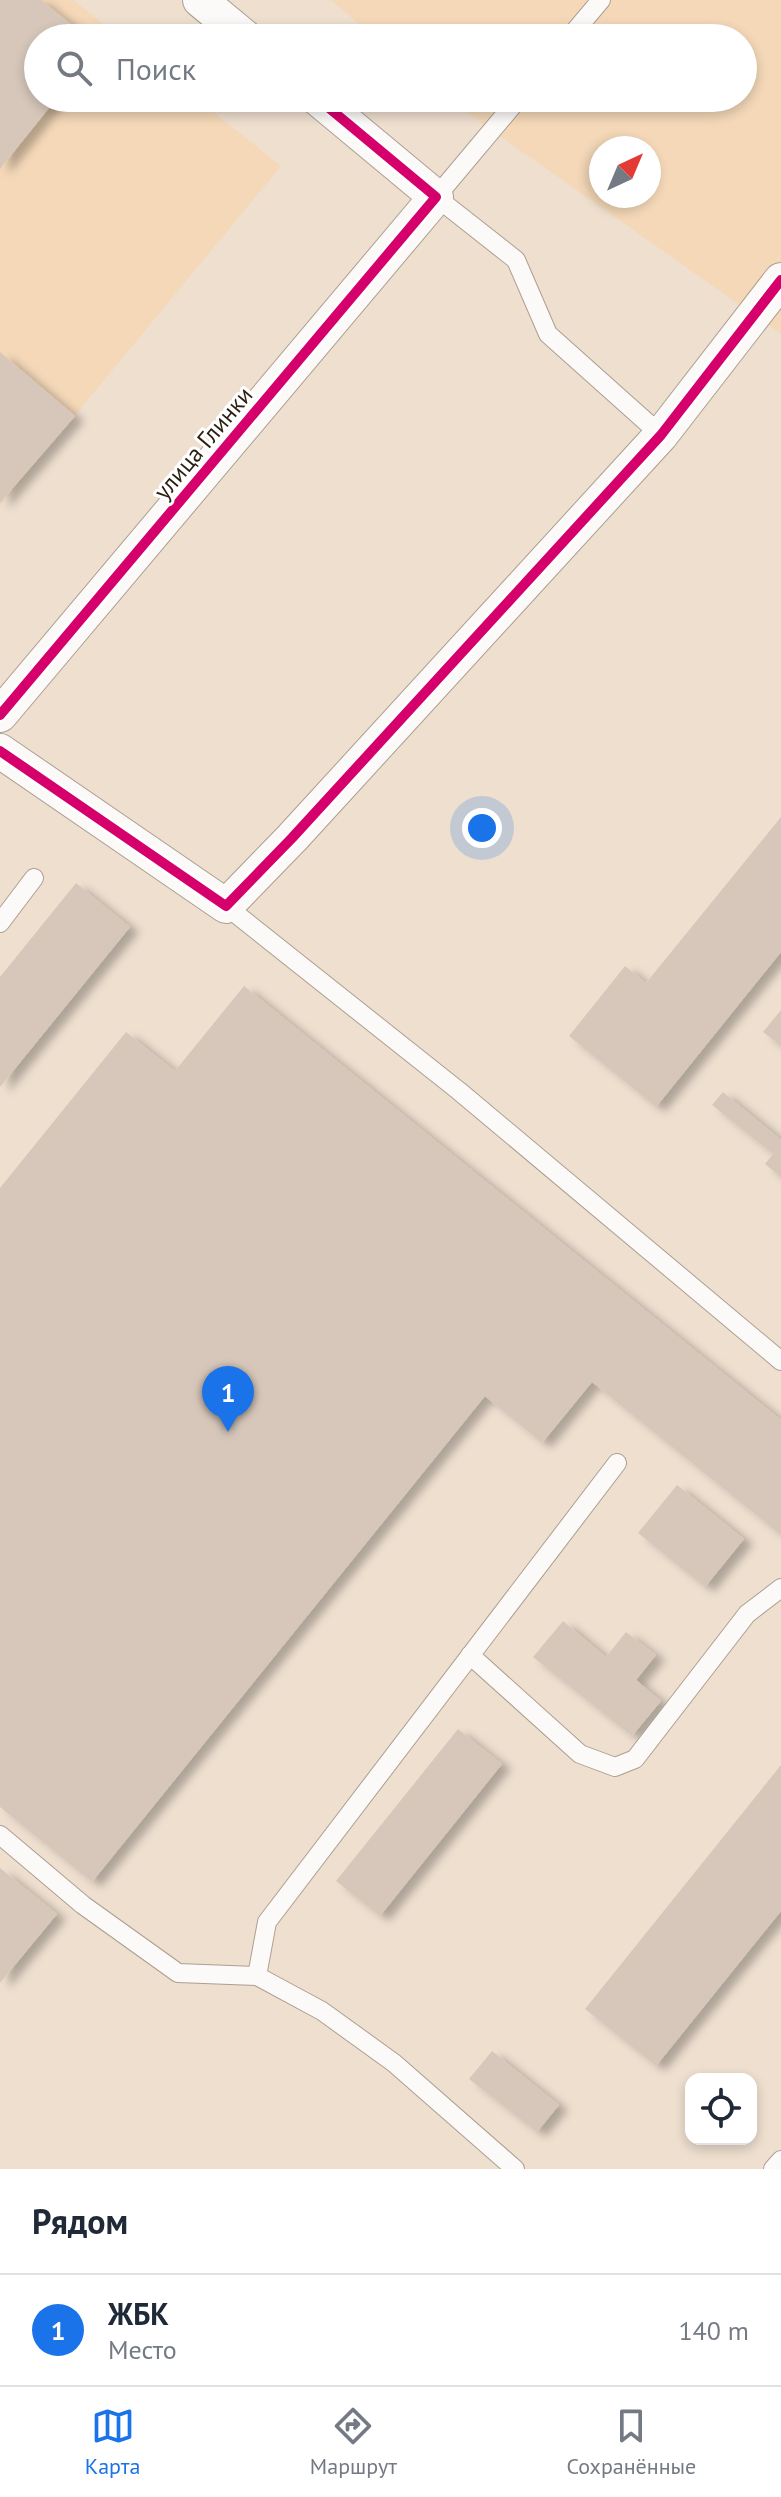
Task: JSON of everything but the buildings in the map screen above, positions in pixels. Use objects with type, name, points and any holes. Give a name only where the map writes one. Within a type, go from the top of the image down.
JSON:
[{"type":"street","points":[[200,0],[229,24]]},
{"type":"street","points":[[334,112],[436,197]]},
{"type":"street","name":"улица Глинки","points":[[0,715],[436,197]]},
{"type":"street","points":[[0,751],[226,906],[661,435],[781,280]]},
{"type":"lane","points":[[581,24],[601,0]]},
{"type":"lane","points":[[507,112],[436,197],[516,260],[548,334],[661,435]]},
{"type":"lane","points":[[0,923],[34,878]]},
{"type":"lane","points":[[226,906],[459,1091],[781,1361]]},
{"type":"lane","points":[[257,1976],[267,1922],[617,1463]]},
{"type":"lane","points":[[470,1655],[580,1754],[615,1767],[635,1759],[747,1614],[781,1588]]},
{"type":"lane","points":[[0,1835],[83,1905],[178,1973],[257,1976],[322,2011],[394,2063],[515,2169]]},
{"type":"lane","points":[[773,2169],[781,2160]]},
{"type":"shaded area","points":[[0,0],[73,0],[103,24],[24,24],[24,112],[214,112],[281,166],[0,506]]},
{"type":"shaded area","points":[[331,0],[781,0],[781,334],[602,208],[661,208],[661,136],[589,136],[589,199],[466,112],[757,112],[757,24],[359,24]]},
{"type":"cycle path","points":[[0,715],[436,197],[334,112]]},
{"type":"cycle path","points":[[0,751],[226,906],[661,435],[781,280]]},
{"type":"place","name":"ЖБК","points":[[228,1432]]}]
